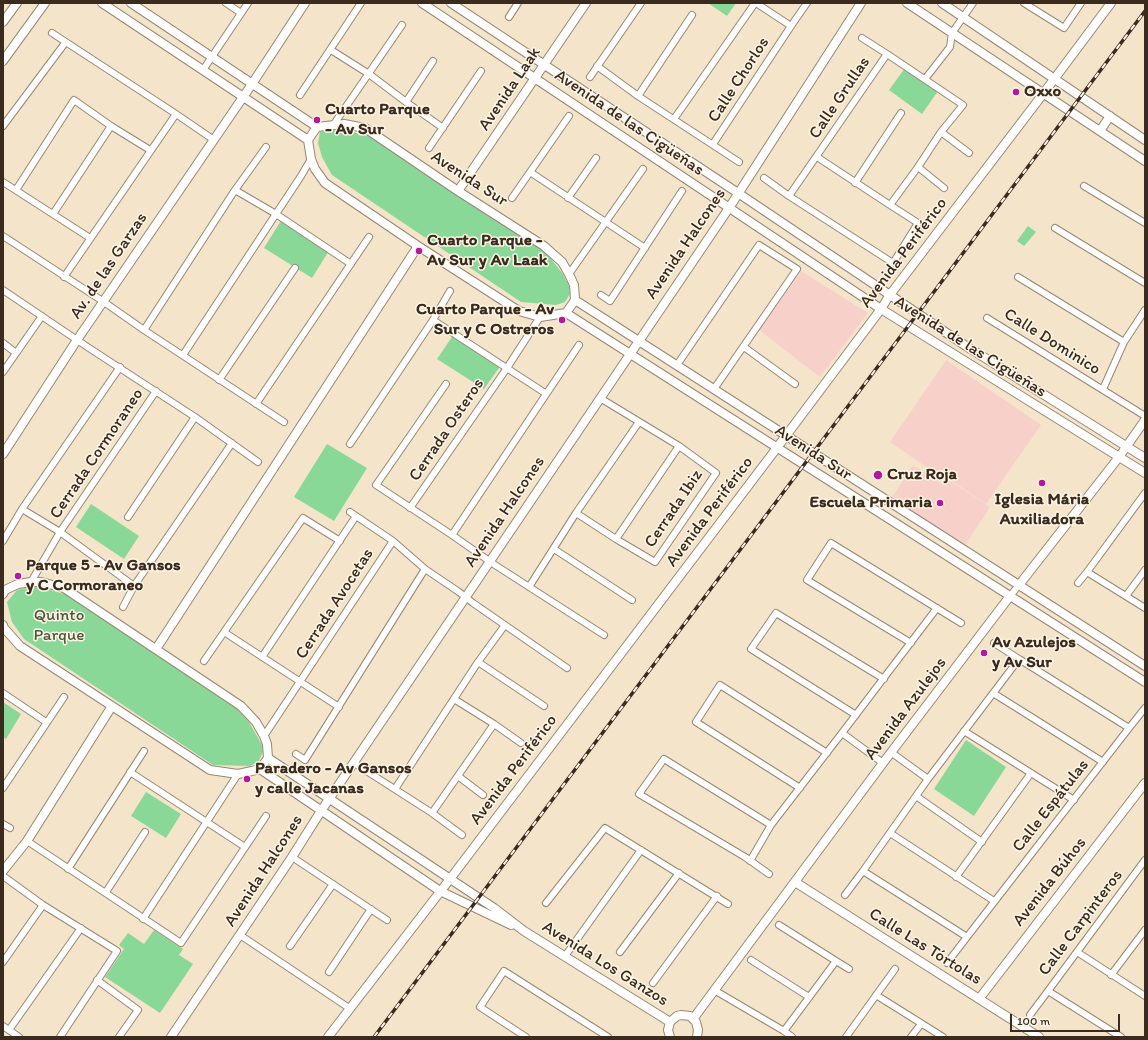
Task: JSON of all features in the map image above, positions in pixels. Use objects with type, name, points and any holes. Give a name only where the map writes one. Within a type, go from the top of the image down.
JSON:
[{"type":"main road","points":[[3,22],[17,3]]},
{"type":"main road","points":[[3,61],[45,3]]},
{"type":"main road","points":[[102,3],[308,140]]},
{"type":"main road","points":[[130,3],[213,54],[252,84],[317,127],[308,140],[311,159],[315,170],[325,183],[418,246],[519,311],[540,316],[566,314],[575,300]]},
{"type":"main road","points":[[252,84],[305,3]]},
{"type":"main road","name":"Avenida de las Cigüeñas","points":[[422,3],[881,309],[1145,473]]},
{"type":"main road","name":"Avenida de las Cigüeñas","points":[[451,3],[738,193],[889,296],[1145,458]]},
{"type":"main road","name":"Avenida Laak","points":[[458,191],[586,3]]},
{"type":"main road","name":"Avenida Halcones","points":[[171,1037],[354,763],[463,594],[492,563],[604,401],[638,340],[738,193],[861,3]]},
{"type":"main road","points":[[907,3],[1145,161]]},
{"type":"main road","points":[[942,3],[1145,140]]},
{"type":"main road","name":"Avenida Periférico","points":[[328,1037],[450,879],[777,448],[881,309],[889,296],[1111,3]]},
{"type":"main road","name":"Av. de las Garzas","points":[[3,454],[74,338],[104,302],[252,84]]},
{"type":"main road","points":[[1100,131],[1110,116]]},
{"type":"main road","name":"Avenida Sur","points":[[317,127],[336,121],[365,128],[458,191],[544,246],[562,262],[569,274],[574,285],[575,300],[1145,666]]},
{"type":"main road","points":[[156,649],[418,246]]},
{"type":"main road","name":"Avenida Sur","points":[[566,314],[1145,682]]},
{"type":"main road","name":"Avenida Azulejos","points":[[1019,585],[1119,457],[1145,420]]},
{"type":"main road","points":[[854,497],[863,485]]},
{"type":"main road","points":[[3,627],[20,646],[210,770],[238,774],[260,769],[268,758],[267,744],[264,736],[256,722],[241,706],[64,588],[41,582],[31,582],[18,584],[4,591]]},
{"type":"main road","name":"Avenida Azulejos","points":[[693,1019],[1010,596]]},
{"type":"main road","points":[[3,871],[27,841],[112,706]]},
{"type":"main road","points":[[268,758],[494,908],[524,931]]},
{"type":"main road","points":[[260,769],[440,891],[489,916],[524,931]]},
{"type":"main road","name":"Avenida Búhos","points":[[979,999],[1145,783]]},
{"type":"main road","name":"Calle Las Tórtolas","points":[[795,882],[1039,1037]]},
{"type":"main road","name":"Avenida Los Ganzos","points":[[524,931],[670,1022]]},
{"type":"main road","points":[[670,1037],[668,1030],[670,1022],[681,1015],[690,1016],[693,1019],[698,1026],[697,1037]]},
{"type":"street","points":[[226,3],[241,13]]},
{"type":"street","points":[[203,70],[248,3]]},
{"type":"street","points":[[300,95],[361,3]]},
{"type":"street","points":[[509,17],[518,3]]},
{"type":"street","points":[[590,76],[640,3]]},
{"type":"street","name":"Calle Chorlos","points":[[597,66],[638,96],[713,144],[791,26],[755,3],[674,119]]},
{"type":"street","points":[[791,26],[807,3]]},
{"type":"street","points":[[925,79],[950,47],[952,33],[972,3]]},
{"type":"street","points":[[1025,3],[1064,28],[1081,3]]},
{"type":"street","points":[[638,96],[692,15]]},
{"type":"street","points":[[336,121],[402,25]]},
{"type":"street","points":[[52,33],[214,140]]},
{"type":"street","name":"Calle Grullas","points":[[862,38],[963,105],[941,132],[890,205]]},
{"type":"street","points":[[3,126],[65,43]]},
{"type":"street","points":[[331,50],[369,74],[443,128]]},
{"type":"street","name":"Calle Grullas","points":[[789,196],[887,54]]},
{"type":"street","points":[[406,102],[433,61]]},
{"type":"street","points":[[429,148],[481,71]]},
{"type":"street","points":[[16,190],[74,100],[111,126],[150,150]]},
{"type":"street","points":[[855,183],[901,113]]},
{"type":"street","points":[[64,277],[176,114]]},
{"type":"street","points":[[512,198],[569,116]]},
{"type":"street","points":[[53,214],[111,126]]},
{"type":"street","points":[[941,132],[969,153]]},
{"type":"street","points":[[713,144],[739,162]]},
{"type":"street","points":[[144,330],[235,190],[266,147]]},
{"type":"street","name":"Calle Grullas","points":[[764,178],[789,196],[893,263],[918,224],[817,157]]},
{"type":"street","points":[[568,198],[596,158]]},
{"type":"street","points":[[183,355],[311,159]]},
{"type":"street","points":[[918,167],[944,188]]},
{"type":"street","points":[[569,274],[644,169]]},
{"type":"street","points":[[530,172],[645,248]]},
{"type":"street","points":[[3,182],[90,238]]},
{"type":"street","points":[[1084,186],[1145,223]]},
{"type":"street","points":[[235,190],[276,214],[351,264]]},
{"type":"street","points":[[601,295],[610,300],[682,191]]},
{"type":"street","points":[[1055,228],[1145,283]]},
{"type":"street","points":[[3,236],[284,422]]},
{"type":"street","points":[[256,404],[370,237]]},
{"type":"street","points":[[677,366],[759,245],[797,268],[714,389]]},
{"type":"street","points":[[219,380],[294,268]]},
{"type":"street","points":[[1018,277],[1124,342]]},
{"type":"street","name":"Cerrada Cormoraneo","points":[[3,290],[195,417],[258,462]]},
{"type":"street","points":[[350,444],[450,292]]},
{"type":"street","name":"Calle Dominico","points":[[1102,389],[1124,342],[1145,310]]},
{"type":"street","points":[[3,372],[42,316]]},
{"type":"street","name":"Cerrada Osteros","points":[[410,508],[507,368],[540,316]]},
{"type":"street","name":"Calle Dominico","points":[[987,318],[1145,416]]},
{"type":"street","name":"Cerrada Osteros","points":[[433,320],[545,394]]},
{"type":"street","points":[[3,343],[16,353]]},
{"type":"street","points":[[452,535],[579,345]]},
{"type":"street","points":[[744,347],[795,384]]},
{"type":"street","name":"Cerrada Cormoraneo","points":[[3,541],[22,509],[120,367]]},
{"type":"street","name":"Cerrada Osteros","points":[[446,384],[376,485],[492,563]]},
{"type":"street","name":"Cerrada Cormoraneo","points":[[31,582],[60,532],[156,391]]},
{"type":"street","name":"Cerrada Ibiz","points":[[576,513],[655,562],[716,473],[678,446],[604,401]]},
{"type":"street","points":[[128,517],[195,417]]},
{"type":"street","points":[[529,587],[576,513],[639,422]]},
{"type":"street","points":[[123,607],[134,586],[232,443]]},
{"type":"street","name":"Cerrada Ibiz","points":[[616,539],[678,446]]},
{"type":"street","points":[[1078,584],[1145,493]]},
{"type":"street","name":"Cerrada Cormoraneo","points":[[22,509],[60,532],[134,586]]},
{"type":"street","name":"Cerrada Avocetas","points":[[350,512],[393,541],[425,569],[463,594],[473,603],[567,668]]},
{"type":"street","name":"Cerrada Avocetas","points":[[262,657],[356,516]]},
{"type":"street","name":"Cerrada Avocetas","points":[[204,661],[303,518],[340,541]]},
{"type":"street","name":"Cerrada Avocetas","points":[[264,736],[393,541]]},
{"type":"street","points":[[911,643],[807,580],[831,543],[962,623]]},
{"type":"street","points":[[554,549],[632,600]]},
{"type":"street","points":[[492,563],[604,635]]},
{"type":"street","points":[[296,754],[304,760],[339,707],[425,569]]},
{"type":"street","points":[[1126,596],[1145,570]]},
{"type":"street","points":[[1087,572],[1145,608]]},
{"type":"street","name":"Avenida Azulejos","points":[[1010,596],[1019,585]]},
{"type":"street","points":[[750,861],[771,825],[856,716],[937,608]]},
{"type":"street","points":[[856,716],[751,649],[776,613],[884,679]]},
{"type":"street","points":[[395,789],[478,662],[505,625]]},
{"type":"street","name":"Cerrada Avocetas","points":[[224,632],[339,707]]},
{"type":"street","points":[[994,643],[1129,728]]},
{"type":"street","points":[[845,895],[928,779],[1019,659]]},
{"type":"street","points":[[478,662],[544,706]]},
{"type":"street","points":[[800,788],[696,722],[720,686],[827,753]]},
{"type":"street","points":[[3,693],[46,722]]},
{"type":"street","points":[[993,693],[1103,762]]},
{"type":"street","points":[[3,788],[64,697]]},
{"type":"street","points":[[454,699],[521,743]]},
{"type":"street","name":"Calle Espátulas","points":[[947,963],[1145,708]]},
{"type":"street","points":[[432,813],[494,724]]},
{"type":"street","points":[[964,731],[1074,800]]},
{"type":"street","points":[[842,734],[883,764]]},
{"type":"street","points":[[68,869],[144,751]]},
{"type":"street","points":[[892,752],[928,779]]},
{"type":"street","points":[[769,874],[639,794],[664,759],[771,825]]},
{"type":"street","points":[[354,763],[432,813],[462,835]]},
{"type":"street","points":[[130,772],[245,847]]},
{"type":"street","points":[[956,877],[1032,773]]},
{"type":"street","points":[[143,919],[238,774]]},
{"type":"street","points":[[458,776],[483,795]]},
{"type":"street","points":[[916,796],[982,842]]},
{"type":"street","points":[[27,841],[181,943],[266,816]]},
{"type":"street","points":[[3,824],[10,828]]},
{"type":"street","points":[[546,903],[605,828],[728,904]]},
{"type":"street","points":[[106,892],[145,832]]},
{"type":"street","points":[[890,833],[994,901]]},
{"type":"street","points":[[565,956],[641,850]]},
{"type":"street","points":[[292,857],[387,920]]},
{"type":"street","name":"Calle Carpinteros","points":[[1121,1037],[1048,991],[1145,860]]},
{"type":"street","points":[[863,871],[966,937]]},
{"type":"street","points":[[620,952],[679,873]]},
{"type":"street","points":[[3,876],[43,905],[117,951],[60,1037]]},
{"type":"street","points":[[290,946],[334,884]]},
{"type":"street","points":[[466,904],[473,894]]},
{"type":"street","points":[[653,983],[717,896]]},
{"type":"street","points":[[3,962],[43,905]]},
{"type":"street","points":[[489,916],[494,908]]},
{"type":"street","points":[[328,972],[371,909]]},
{"type":"street","points":[[779,925],[849,969]]},
{"type":"street","points":[[9,1030],[81,928]]},
{"type":"street","points":[[1111,974],[1145,930]]},
{"type":"street","points":[[240,935],[349,1008]]},
{"type":"street","points":[[1076,952],[1145,996]]},
{"type":"street","points":[[751,960],[809,997]]},
{"type":"street","points":[[784,1031],[836,961]]},
{"type":"street","points":[[846,1037],[895,969]]},
{"type":"street","points":[[526,1037],[480,1007],[504,971],[608,1037]]},
{"type":"street","points":[[97,980],[138,1010],[119,1037]]},
{"type":"street","points":[[714,990],[792,1037]]},
{"type":"street","points":[[1030,1015],[1048,991]]},
{"type":"street","points":[[876,995],[942,1037]]},
{"type":"street","points":[[911,1037],[921,1024]]},
{"type":"street","points":[[3,1026],[19,1037]]},
{"type":"shaded area","points":[[801,271],[868,313],[820,377],[759,330]]},
{"type":"shaded area","points":[[946,360],[1041,425],[986,504],[947,478],[945,480],[890,442]]},
{"type":"shaded area","name":"Escuela Primaria","points":[[913,465],[944,485],[948,480],[990,507],[964,547],[891,499]]},
{"type":"green space","points":[[708,3],[736,3],[727,16]]},
{"type":"green space","points":[[905,68],[938,91],[922,114],[889,90]]},
{"type":"green space","points":[[339,128],[371,137],[542,248],[563,274],[569,286],[570,294],[565,302],[556,305],[521,302],[332,175],[322,157],[318,143],[320,132]]},
{"type":"green space","points":[[282,219],[330,249],[312,278],[264,248]]},
{"type":"green space","points":[[1028,226],[1036,232],[1024,246],[1017,241]]},
{"type":"green space","points":[[454,334],[501,365],[484,389],[437,359]]},
{"type":"green space","points":[[327,444],[367,468],[334,521],[294,497]]},
{"type":"green space","points":[[91,504],[139,536],[124,559],[76,527]]},
{"type":"green space","name":"Quinto Parque","points":[[36,586],[68,595],[237,709],[249,722],[262,745],[263,752],[258,762],[250,766],[213,765],[24,639],[12,622],[7,602],[17,590]]},
{"type":"green space","points":[[3,702],[21,714],[6,739],[3,737]]},
{"type":"green space","points":[[966,740],[1006,767],[974,816],[934,789]]},
{"type":"green space","points":[[146,792],[181,814],[166,838],[131,816]]},
{"type":"green space","points":[[154,930],[183,949],[179,955],[193,964],[160,1013],[105,977],[124,949],[119,945],[128,933],[144,944]]},
{"type":"railway","points":[[374,1037],[1145,11]]},
{"type":"place","name":"Oxxo","points":[[1016,92]]},
{"type":"place","name":"Cuarto Parque - Av Sur","points":[[317,120]]},
{"type":"place","name":"Cuarto Parque - Av Sur y Av Laak","points":[[419,251]]},
{"type":"place","name":"Cuarto Parque - Av Sur y C Ostreros","points":[[562,320]]},
{"type":"place","name":"Cruz Roja","points":[[878,475]]},
{"type":"place","name":"Iglesia Mária Auxiliadora","points":[[1042,483]]},
{"type":"place","name":"Escuela Primaria","points":[[940,503]]},
{"type":"place","name":"Parque 5 - Av Gansos y C Cormoraneo","points":[[18,576]]},
{"type":"place","name":"Av Azulejos y Av Sur","points":[[984,653]]},
{"type":"place","name":"Paradero - Av Gansos y calle Jacanas","points":[[247,779]]}]
